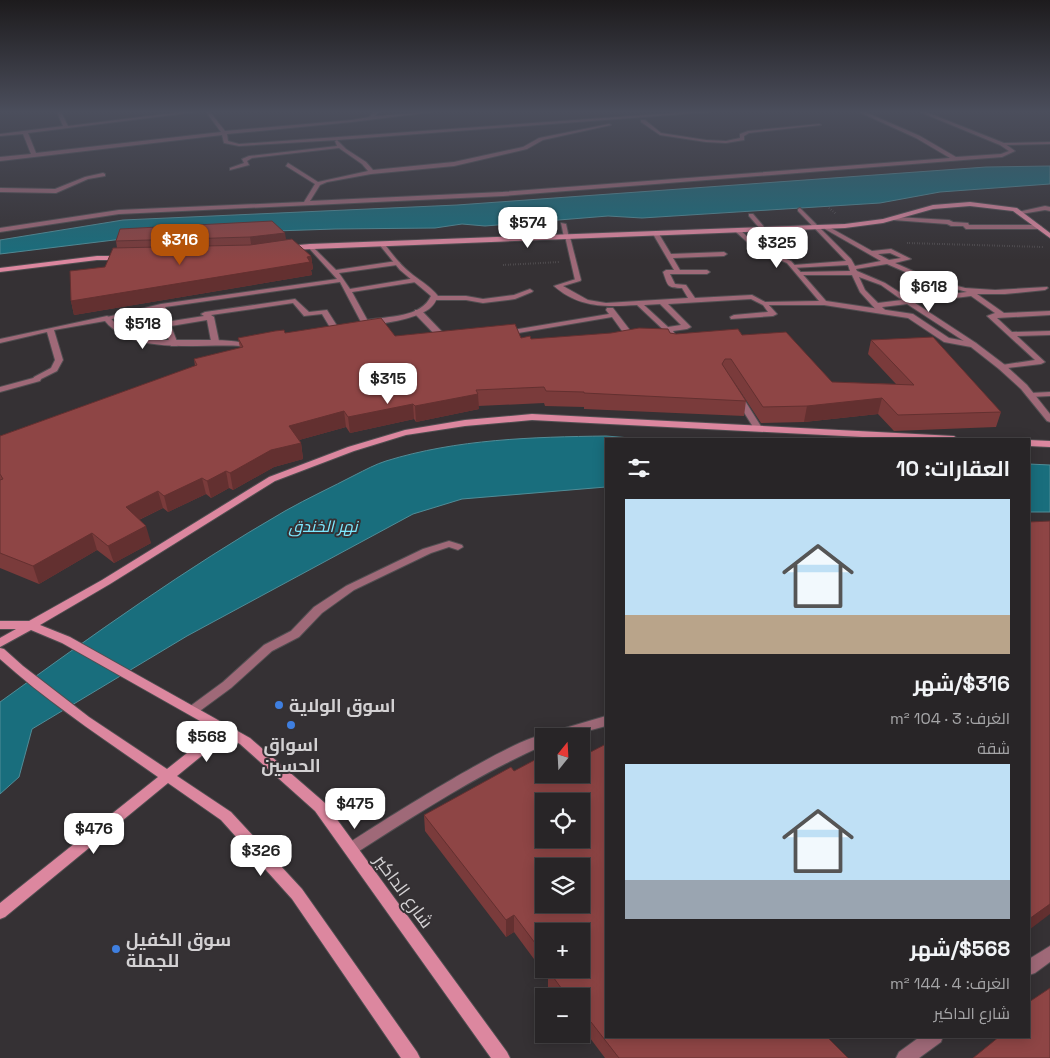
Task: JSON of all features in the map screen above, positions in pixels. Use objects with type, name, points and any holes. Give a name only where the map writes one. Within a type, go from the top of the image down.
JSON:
[{"type":"street","points":[[232,168],[247,164],[245,161]]},
{"type":"street","points":[[364,161],[371,172]]},
{"type":"street","points":[[306,203],[318,184],[371,172],[466,161]]},
{"type":"street","points":[[0,230],[119,212],[503,194],[912,161]]},
{"type":"street","points":[[288,165],[318,184]]},
{"type":"street","points":[[0,190],[56,191],[86,178],[104,176]]},
{"type":"street","points":[[280,249],[310,246],[827,228],[895,219],[927,208],[947,204],[1009,207],[1021,212],[1050,236]]},
{"type":"street","points":[[1021,212],[1048,207]]},
{"type":"street","points":[[800,210],[853,268],[883,284],[1002,366],[1030,394],[1050,419]]},
{"type":"street","points":[[751,215],[764,230]]},
{"type":"street","points":[[895,219],[949,222],[951,224],[966,224],[966,227],[1039,227]]},
{"type":"street","points":[[563,224],[578,280],[557,286],[586,302],[606,305],[752,297],[765,304],[773,314],[734,317]]},
{"type":"street","points":[[827,228],[888,263],[925,279],[974,294],[1002,315]]},
{"type":"street","points":[[738,231],[758,249],[785,260],[794,267],[824,303]]},
{"type":"street","points":[[656,234],[678,272]]},
{"type":"street","points":[[174,344],[167,324],[295,301],[307,314],[324,312],[339,331],[364,323],[418,312],[430,306],[434,298],[431,290],[397,263],[381,244]]},
{"type":"street","points":[[310,246],[342,280],[364,323]]},
{"type":"street","points":[[800,274],[908,259],[891,251],[872,253]]},
{"type":"street","points":[[669,256],[724,254]]},
{"type":"street","points":[[0,270],[88,259],[134,258]]},
{"type":"street","points":[[335,272],[397,263]]},
{"type":"street","points":[[794,267],[853,268]]},
{"type":"street","points":[[853,268],[862,291],[879,308]]},
{"type":"street","points":[[693,300],[684,286],[672,286],[666,272],[707,272]]},
{"type":"street","points":[[0,341],[161,306],[342,280]]},
{"type":"street","points":[[348,291],[416,280]]},
{"type":"street","points":[[964,290],[979,292],[1045,288]]},
{"type":"street","points":[[434,298],[466,298],[483,301],[515,297],[530,291]]},
{"type":"street","points":[[879,308],[908,302],[974,294]]},
{"type":"street","points":[[198,300],[206,316],[210,317],[214,341]]},
{"type":"street","points":[[662,302],[687,327],[667,329]]},
{"type":"street","points":[[765,304],[824,303],[879,308],[910,316],[947,340],[973,345]]},
{"type":"street","points":[[638,304],[674,334],[678,345]]},
{"type":"street","points":[[606,305],[633,340]]},
{"type":"street","points":[[161,306],[170,324]]},
{"type":"street","points":[[418,312],[448,342],[458,341]]},
{"type":"street","points":[[1002,366],[1041,362],[991,316],[1050,313]]},
{"type":"street","points":[[497,334],[614,315]]},
{"type":"street","points":[[106,318],[119,331],[174,344],[214,341],[245,344]]},
{"type":"street","points":[[0,390],[37,379],[54,369],[59,360],[50,329]]},
{"type":"street","points":[[1010,334],[1050,333]]},
{"type":"street","points":[[731,387],[758,428]]},
{"type":"street","points":[[1030,394],[1050,394]]},
{"type":"street","points":[[0,643],[106,582],[272,479],[351,448],[405,433],[465,423],[532,417],[936,438]]},
{"type":"street","points":[[1030,443],[1050,444]]},
{"type":"street","points":[[193,710],[227,685],[268,648],[295,634],[318,610],[350,588],[427,551],[449,544],[458,546]]},
{"type":"street","points":[[0,625],[30,625]]},
{"type":"street","name":"شارع الداكير","points":[[30,625],[66,640],[245,741],[320,807],[500,1058]]},
{"type":"street","points":[[0,652],[85,720],[170,776],[226,816],[297,894],[411,1058]]},
{"type":"street","points":[[581,728],[605,721]]},
{"type":"street","points":[[0,912],[226,730]]},
{"type":"street","points":[[351,849],[435,795],[535,743]]},
{"type":"street","points":[[1030,967],[1050,953]]},
{"type":"street","points":[[905,1058],[932,1038]]},
{"type":"path","points":[[829,208],[851,226]]},
{"type":"path","points":[[900,243],[1050,247]]},
{"type":"path","points":[[503,265],[548,261],[573,262]]},
{"type":"water","points":[[1050,166],[1050,184],[940,192],[880,203],[642,218],[608,216],[485,226],[462,224],[435,228],[155,235],[0,254],[0,240],[123,220],[457,205],[986,167]]},
{"type":"water","name":"نهر الخندق","points":[[606,436],[631,438],[605,438],[605,487],[462,499],[413,514],[187,636],[32,729],[19,777],[0,794],[0,702],[105,627],[212,555],[285,511],[374,465],[440,448],[495,441]]},
{"type":"water","points":[[1030,464],[1050,465],[1050,512],[1030,512]]},
{"type":"building","points":[[272,221],[285,233],[250,237],[116,241],[120,229]]},
{"type":"building","points":[[292,239],[311,256],[307,257],[310,262],[71,301],[70,271],[105,267],[113,248],[250,245]]},
{"type":"building","points":[[381,318],[395,336],[515,324],[521,338],[530,336],[531,339],[611,333],[639,328],[668,329],[670,333],[676,334],[738,329],[742,335],[786,332],[832,382],[914,385],[871,340],[933,337],[1001,412],[898,415],[882,398],[807,406],[763,407],[731,359],[725,359],[722,364],[746,401],[546,391],[544,387],[476,390],[478,394],[348,417],[344,411],[289,426],[301,443],[271,450],[230,473],[226,471],[207,481],[202,478],[164,496],[158,491],[126,507],[146,526],[108,546],[92,533],[33,566],[0,553],[0,480],[3,479],[0,474],[0,436],[197,365],[194,359],[243,347],[238,338],[275,331],[284,330],[285,333]]},
{"type":"building","points":[[1050,521],[1050,904],[1030,918],[1030,522]]},
{"type":"building","points":[[605,745],[605,1038],[828,1038],[848,1058],[619,1058],[590,1023],[590,988],[561,988],[554,978],[590,978],[590,923],[535,923],[535,943],[514,915],[506,920],[424,815],[511,767],[514,771],[535,760],[535,783],[590,783],[590,752]]},
{"type":"building","points":[[1050,988],[1050,1058],[973,1058],[998,1038],[1030,1038],[1030,1001]]},
{"type":"place","name":"اسوق الولاية","points":[[279,705]]},
{"type":"place","name":"اسواق الحسين","points":[[291,725]]},
{"type":"place","name":"سوق الكفيل للجملة","points":[[116,949]]}]
